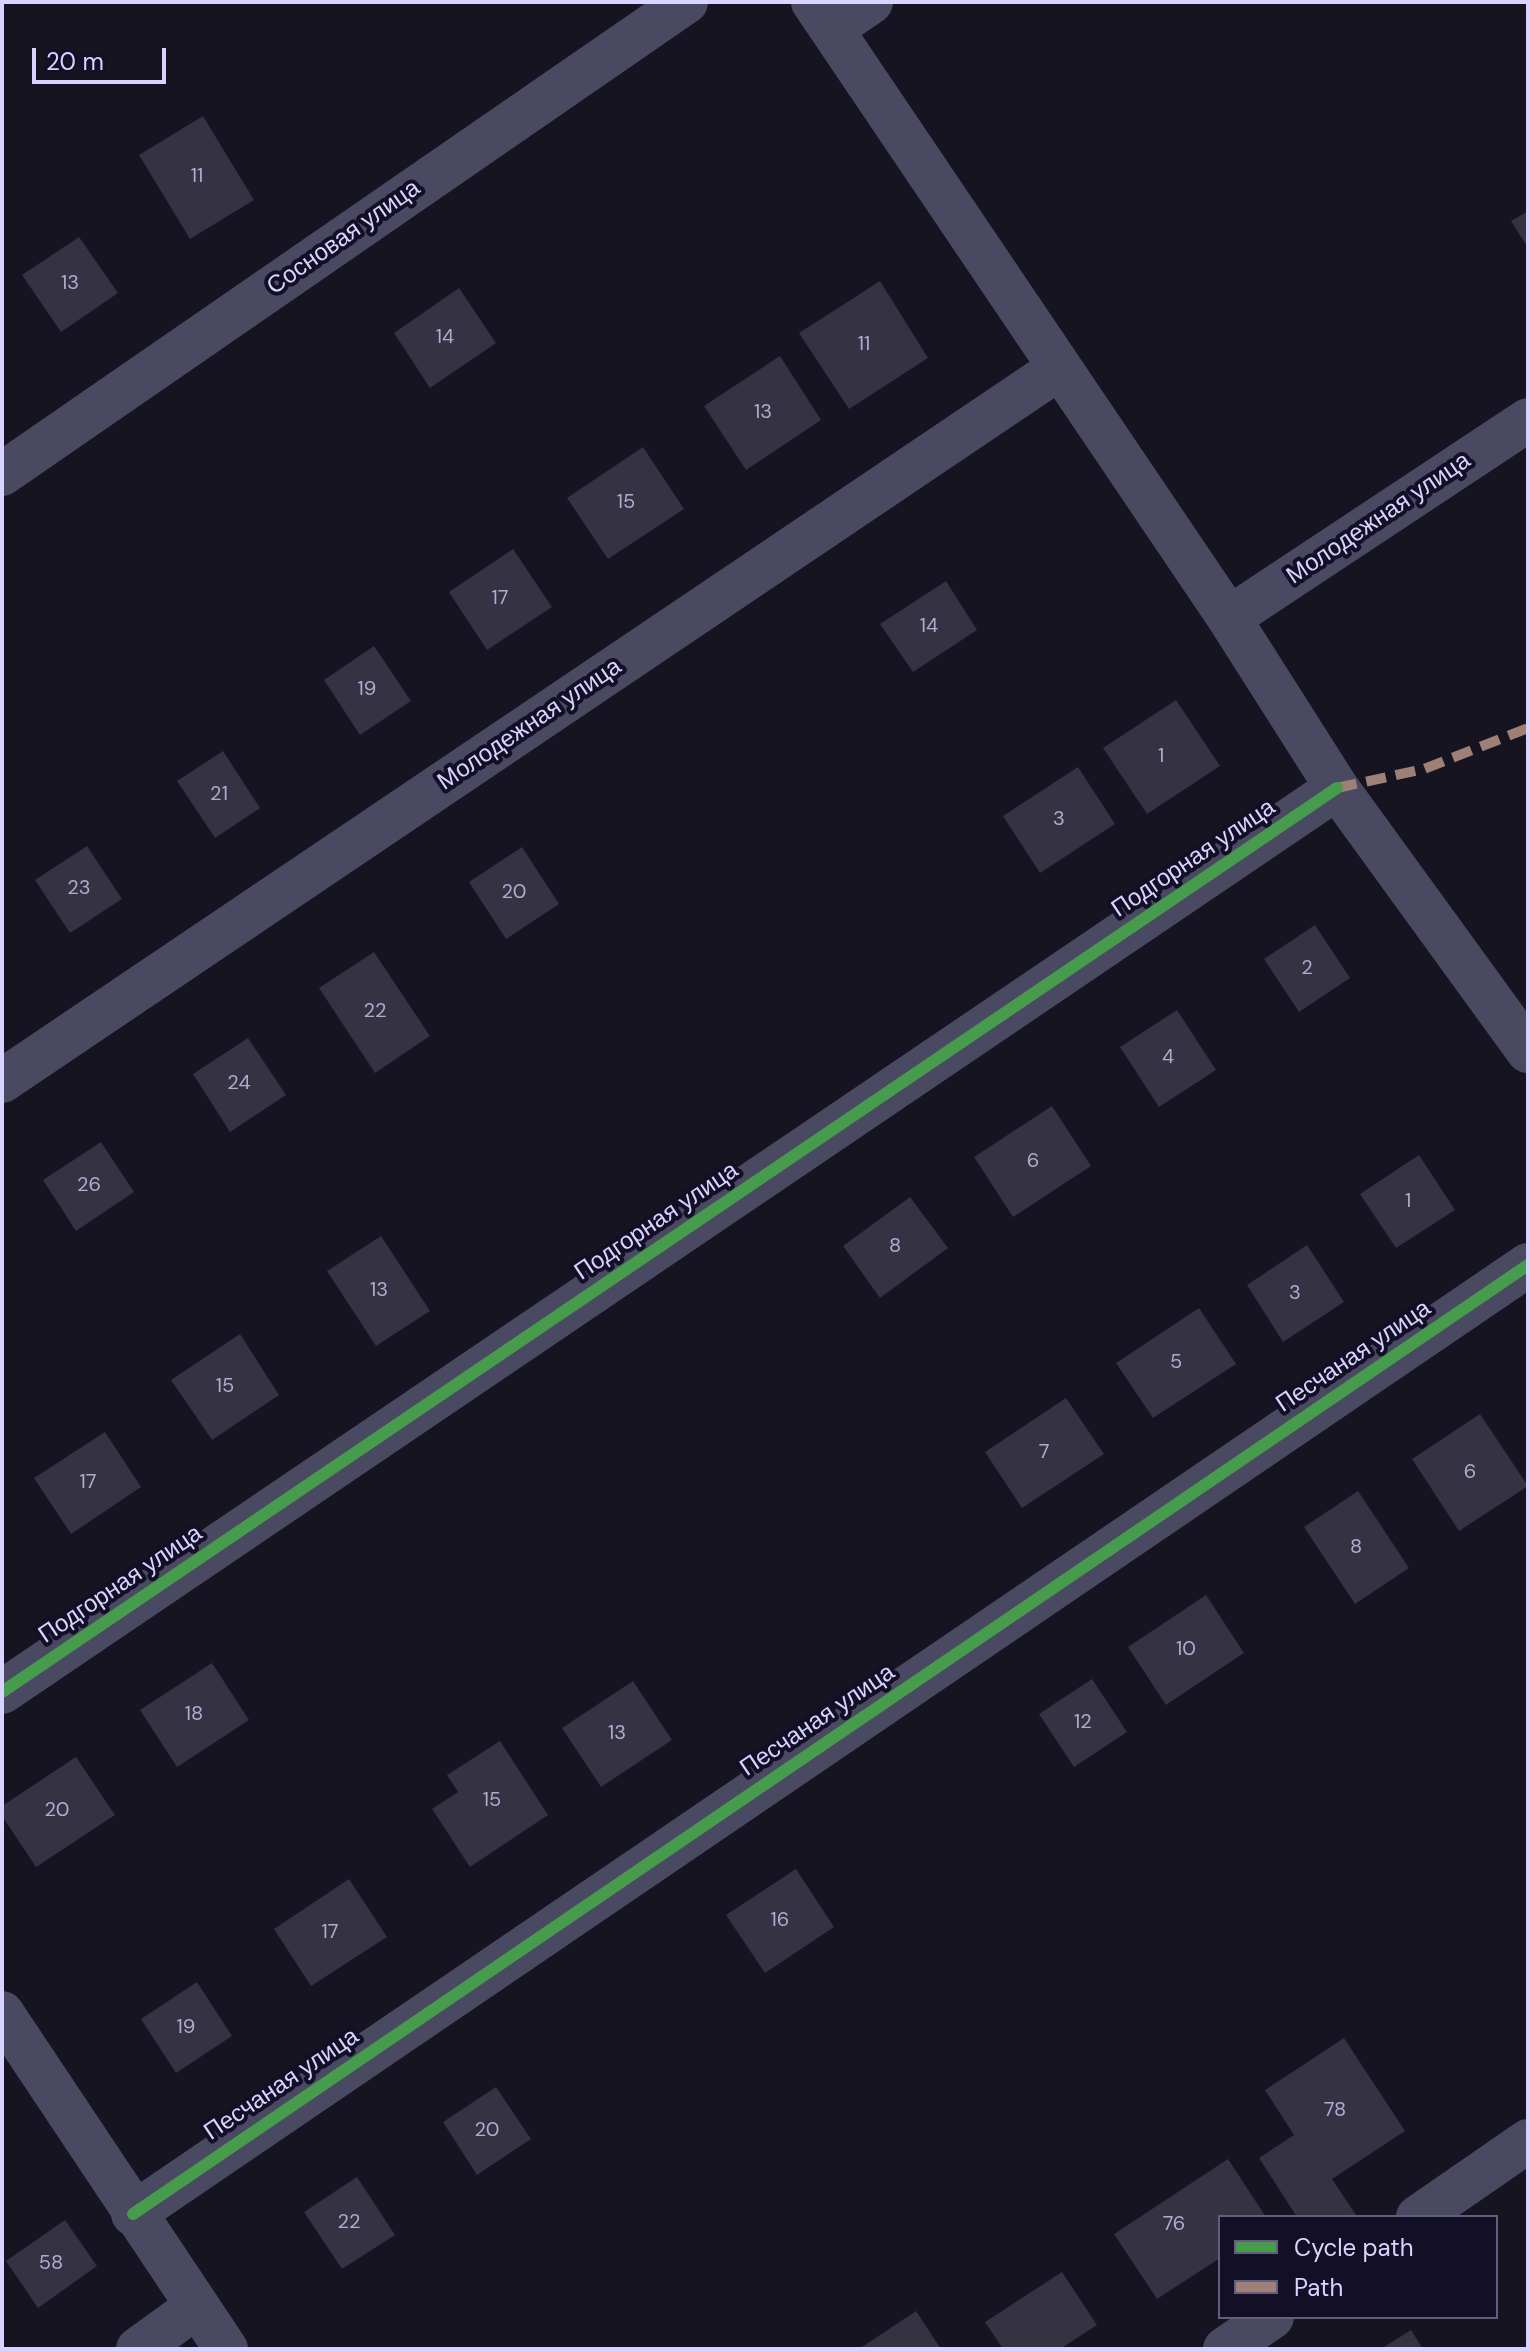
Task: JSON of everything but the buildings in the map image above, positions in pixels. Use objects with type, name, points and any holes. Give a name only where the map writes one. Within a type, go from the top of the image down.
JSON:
[{"type":"street","name":"Сосновая улица","points":[[2,474],[686,2]]},
{"type":"street","points":[[871,2],[823,15],[1058,369],[1229,618],[1337,788],[1528,1051]]},
{"type":"street","name":"Молодежная улица","points":[[2,1081],[1058,369]]},
{"type":"street","name":"Молодежная улица","points":[[1229,618],[1528,420]]},
{"type":"street","name":"Подгорная улица","points":[[2,1692],[1337,788]]},
{"type":"street","name":"Песчаная улица","points":[[133,2214],[1528,1265]]},
{"type":"street","points":[[2,2013],[133,2214],[226,2349]]},
{"type":"street","points":[[1421,2215],[1528,2141]]},
{"type":"street","points":[[138,2349],[196,2307]]},
{"type":"street","points":[[1225,2349],[1269,2319]]},
{"type":"marked path","points":[[1337,788],[1424,769],[1528,728]]},
{"type":"cycle path","points":[[2,1692],[1337,788]]},
{"type":"cycle path","points":[[133,2214],[1528,1265]]}]
